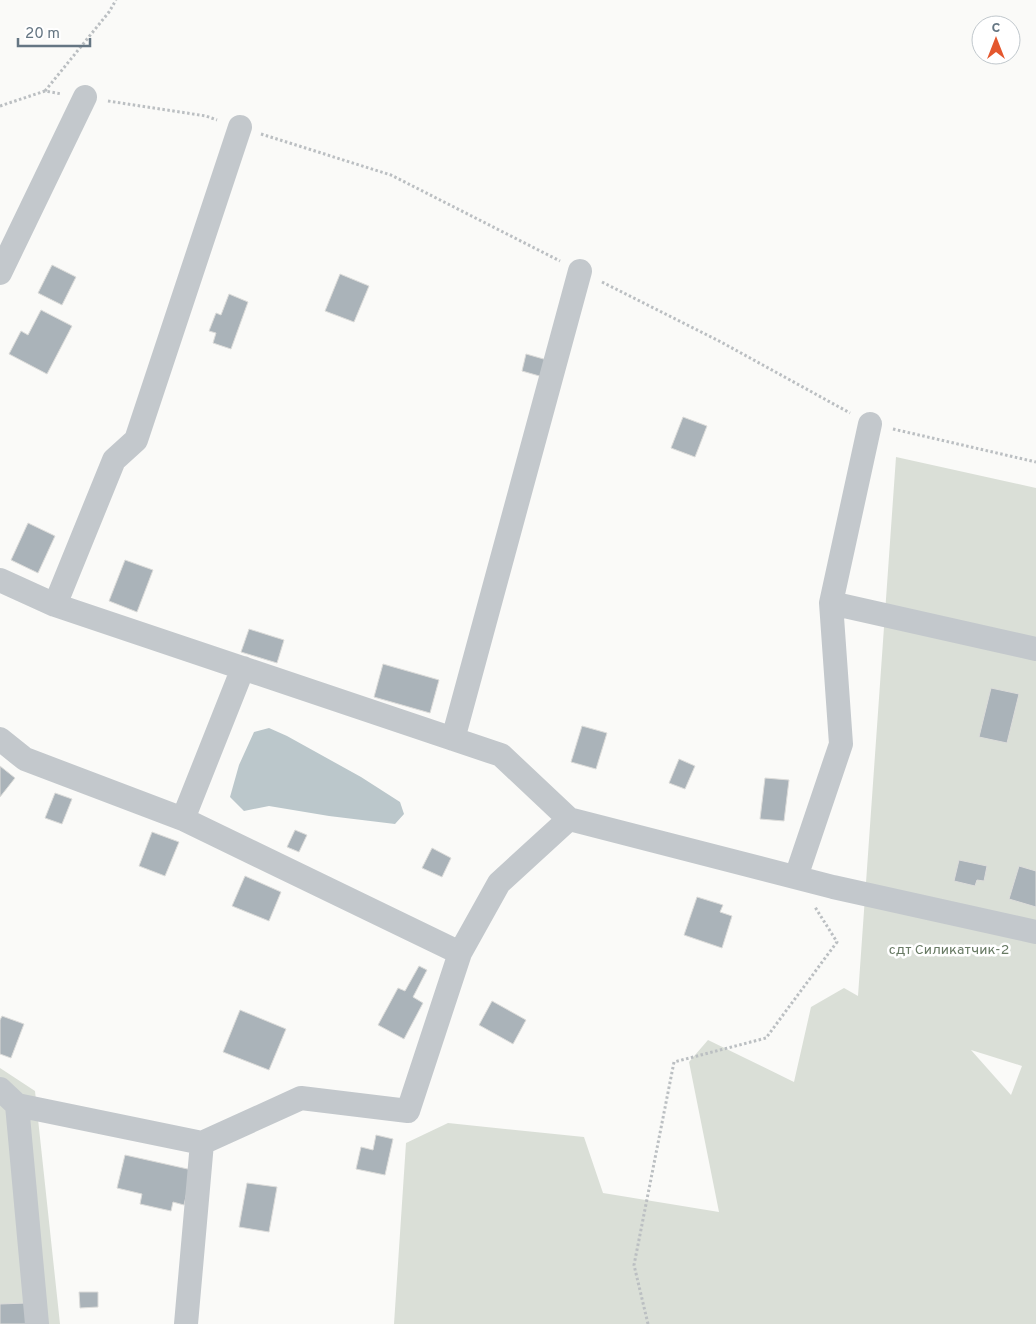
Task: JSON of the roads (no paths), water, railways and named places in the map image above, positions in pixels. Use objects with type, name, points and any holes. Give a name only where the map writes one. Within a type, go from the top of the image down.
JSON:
[{"type":"street","points":[[0,273],[85,98]]},
{"type":"street","points":[[55,605],[114,460],[136,440],[240,127]]},
{"type":"street","points":[[453,738],[580,271]]},
{"type":"street","points":[[796,878],[841,744],[831,603],[870,424]]},
{"type":"street","points":[[0,580],[55,605],[501,754],[569,819],[796,878],[1036,932]]},
{"type":"street","points":[[831,603],[1036,649]]},
{"type":"street","points":[[183,819],[243,668]]},
{"type":"street","points":[[0,739],[25,759],[183,819],[460,953]]},
{"type":"street","points":[[37,1324],[9,1097],[202,1143],[301,1098],[408,1110],[460,953],[499,883],[569,819]]},
{"type":"street","points":[[186,1324],[202,1143]]},
{"type":"park label","name":"сдт Силикатчик-2","points":[[949,949]]}]
